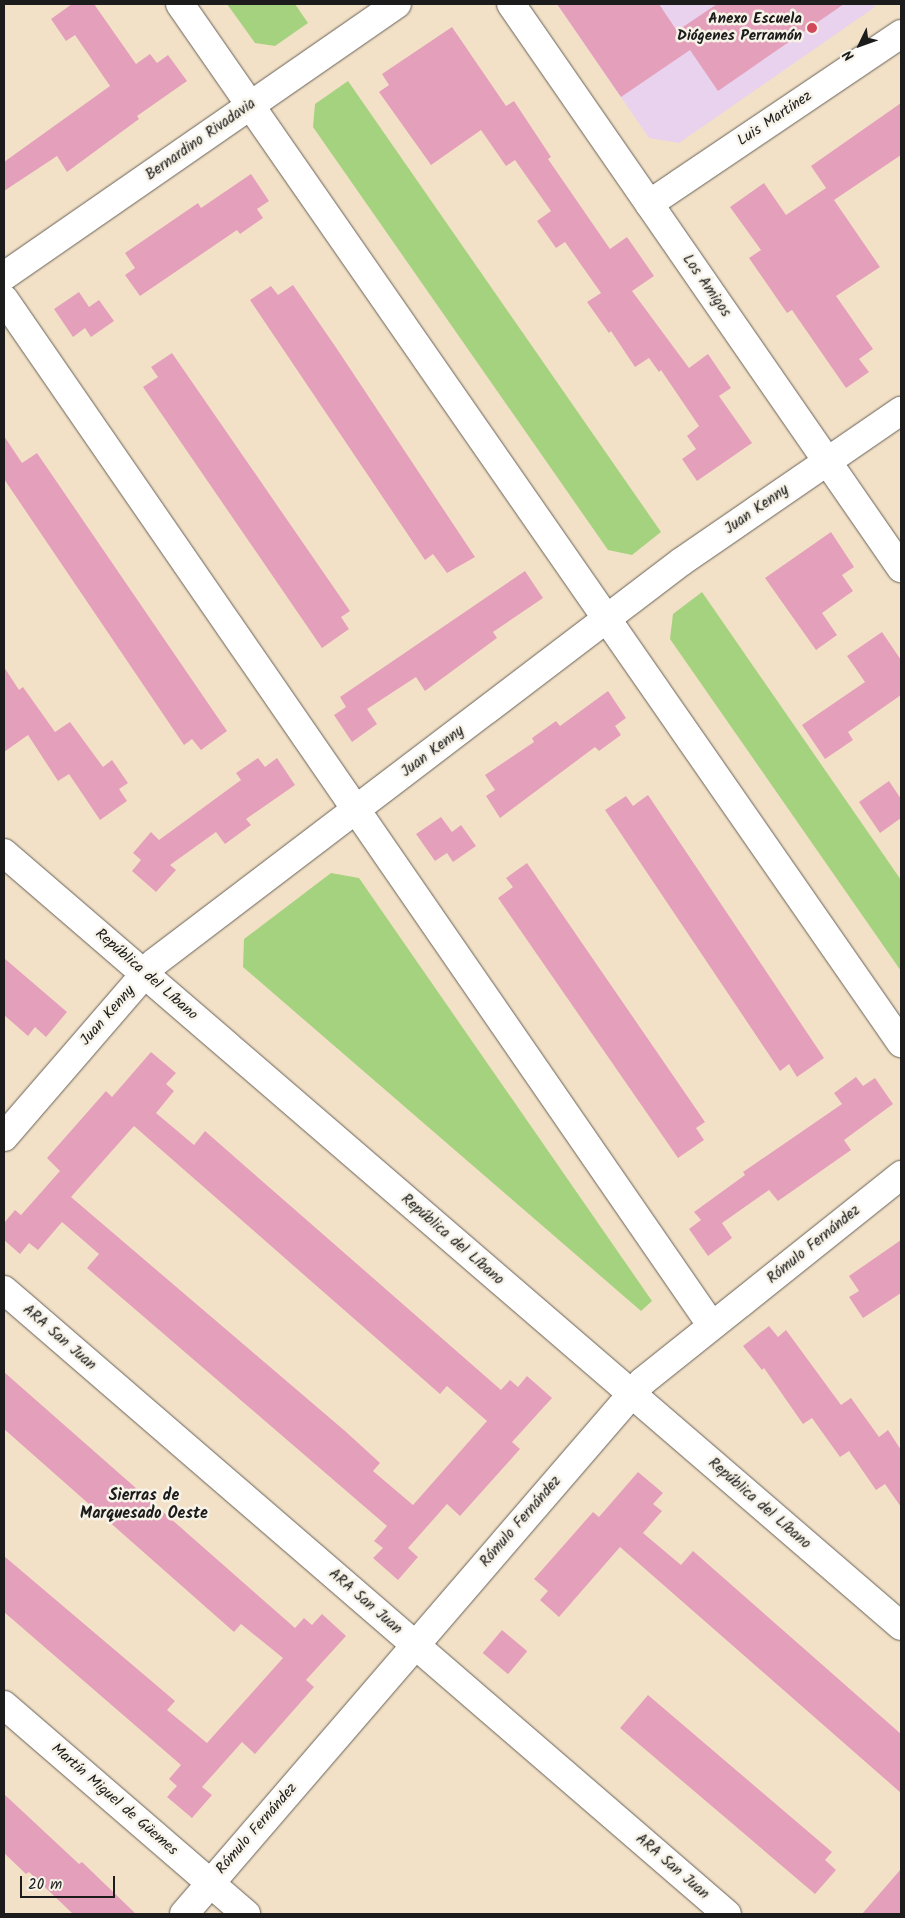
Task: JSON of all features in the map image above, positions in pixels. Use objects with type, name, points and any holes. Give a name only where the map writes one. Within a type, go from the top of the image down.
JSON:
[{"type":"street","points":[[180,4],[901,1043]]},
{"type":"street","name":"Bernardino Rivadavia","points":[[4,276],[397,4]]},
{"type":"street","name":"Los Amigos","points":[[511,4],[901,568]]},
{"type":"street","name":"Luis Martínez","points":[[649,204],[901,34]]},
{"type":"street","points":[[4,299],[712,1326]]},
{"type":"street","name":"Juan Kenny","points":[[4,1137],[154,963],[608,620],[681,562],[901,411]]},
{"type":"street","name":"República del Líbano","points":[[4,853],[901,1626]]},
{"type":"street","name":"Rómulo Fernández","points":[[184,1914],[642,1382],[901,1175]]},
{"type":"street","name":"ARA San Juan","points":[[4,1290],[727,1914]]},
{"type":"street","name":"Martín Miguel de Güemes","points":[[4,1705],[246,1914]]},
{"type":"shaded area","points":[[557,4],[873,4],[875,7],[679,143],[649,138]]},
{"type":"green space","points":[[227,4],[295,4],[308,23],[275,46],[255,43]]},
{"type":"green space","points":[[348,81],[661,532],[632,555],[608,550],[313,127],[315,104]]},
{"type":"green space","points":[[702,592],[901,880],[901,971],[670,639],[673,614]]},
{"type":"green space","points":[[331,873],[359,878],[652,1301],[641,1311],[243,967],[244,939]]},
{"type":"building","points":[[72,4],[94,4],[136,64],[150,54],[157,63],[168,55],[187,81],[137,116],[139,119],[67,172],[57,156],[4,191],[4,162],[110,86],[75,35],[66,41],[51,19]]},
{"type":"building","points":[[557,4],[659,4],[677,31],[717,4],[844,4],[718,91],[690,50],[621,97]]},
{"type":"building","points":[[452,27],[506,106],[514,101],[551,157],[548,159],[610,249],[627,237],[654,276],[632,291],[689,368],[708,354],[731,388],[719,396],[752,443],[697,481],[682,459],[696,449],[687,436],[699,426],[661,370],[659,372],[649,358],[635,367],[611,331],[609,333],[587,302],[601,293],[565,242],[556,248],[537,221],[551,211],[515,160],[506,166],[481,130],[431,165],[379,92],[389,85],[382,74]]},
{"type":"building","points":[[901,103],[901,155],[834,200],[880,267],[836,296],[873,349],[859,359],[869,372],[846,388],[792,310],[787,313],[749,258],[761,250],[730,207],[764,183],[786,215],[826,188],[811,166]]},
{"type":"building","points":[[251,174],[269,201],[257,209],[263,218],[240,234],[237,230],[140,296],[125,275],[135,268],[125,253],[198,203],[201,208]]},
{"type":"building","points":[[293,285],[475,557],[447,573],[433,554],[425,560],[250,300],[271,286],[278,295]]},
{"type":"building","points":[[79,292],[89,307],[99,300],[114,321],[91,337],[85,328],[73,337],[54,309]]},
{"type":"building","points":[[172,353],[350,611],[341,617],[349,629],[322,648],[143,387],[158,377],[151,367]]},
{"type":"building","points":[[4,436],[22,463],[37,453],[227,731],[201,750],[192,739],[184,745],[4,479]]},
{"type":"building","points":[[831,532],[854,567],[842,575],[853,591],[822,613],[837,635],[816,650],[765,578]]},
{"type":"building","points":[[525,571],[543,598],[493,632],[497,638],[425,691],[416,677],[367,709],[377,724],[352,742],[334,715],[346,707],[340,697]]},
{"type":"building","points":[[882,632],[901,660],[901,695],[848,732],[853,740],[825,759],[802,725],[865,682],[847,656]]},
{"type":"building","points":[[4,667],[19,690],[23,687],[55,732],[70,722],[103,767],[112,760],[128,783],[119,789],[127,801],[100,820],[69,774],[58,781],[28,735],[4,752]]},
{"type":"building","points":[[608,691],[626,718],[615,726],[621,735],[599,751],[595,747],[500,818],[486,796],[495,790],[485,775],[534,742],[532,738],[556,721],[560,726]]},
{"type":"building","points":[[258,758],[265,767],[277,758],[295,785],[246,819],[251,825],[225,844],[216,832],[170,865],[176,870],[156,892],[132,871],[141,860],[133,853],[151,832],[159,840],[241,780],[236,773]]},
{"type":"building","points":[[889,781],[901,799],[901,818],[880,833],[859,802]]},
{"type":"building","points":[[648,795],[824,1058],[797,1077],[789,1064],[780,1071],[605,810],[626,796],[633,806]]},
{"type":"building","points":[[441,817],[452,832],[461,825],[476,846],[453,862],[447,853],[435,861],[416,834]]},
{"type":"building","points":[[527,863],[705,1122],[696,1128],[704,1140],[678,1158],[498,898],[513,887],[506,878]]},
{"type":"building","points":[[4,958],[67,1012],[46,1037],[35,1027],[28,1036],[4,1015]]},
{"type":"building","points":[[151,1052],[176,1073],[166,1084],[174,1091],[156,1113],[194,1145],[205,1131],[501,1390],[510,1380],[518,1387],[527,1376],[552,1398],[512,1442],[520,1449],[460,1516],[447,1504],[408,1548],[418,1557],[398,1580],[373,1558],[383,1548],[374,1541],[387,1526],[87,1268],[99,1254],[62,1222],[38,1250],[29,1243],[20,1254],[4,1240],[4,1223],[15,1210],[21,1215],[60,1171],[47,1158],[106,1091],[112,1097]],"holes":[[[134,1126],[440,1394],[447,1386],[487,1421],[413,1505],[373,1471],[380,1463],[345,1431],[71,1197]]]},
{"type":"building","points":[[856,1077],[863,1086],[875,1078],[893,1104],[844,1140],[851,1150],[778,1201],[769,1190],[722,1223],[732,1238],[708,1256],[689,1229],[701,1220],[694,1212],[745,1175],[743,1172],[842,1104],[834,1093]]},
{"type":"building","points":[[901,1240],[901,1293],[863,1318],[849,1297],[859,1291],[849,1276]]},
{"type":"building","points":[[769,1326],[778,1337],[786,1330],[841,1405],[851,1398],[879,1437],[888,1430],[901,1450],[901,1507],[885,1484],[876,1490],[849,1451],[840,1457],[812,1418],[803,1424],[764,1368],[762,1370],[743,1346]]},
{"type":"building","points":[[4,1372],[295,1628],[304,1618],[312,1625],[322,1614],[346,1636],[306,1680],[314,1687],[255,1754],[242,1742],[202,1787],[212,1795],[192,1818],[167,1797],[177,1786],[169,1779],[181,1765],[4,1612],[4,1556],[175,1701],[167,1710],[207,1743],[283,1658],[241,1624],[234,1632],[4,1429]]},
{"type":"building","points":[[638,1472],[663,1493],[653,1504],[662,1511],[643,1533],[681,1565],[693,1551],[901,1734],[901,1793],[620,1547],[559,1617],[540,1600],[548,1591],[534,1579],[593,1512],[599,1517]]},
{"type":"building","points":[[502,1630],[527,1651],[508,1674],[483,1653]]},
{"type":"building","points":[[648,1695],[832,1852],[825,1860],[836,1870],[815,1894],[620,1728]]},
{"type":"building","points":[[4,1794],[79,1864],[82,1862],[136,1914],[73,1914],[29,1872],[26,1874],[4,1853]]},
{"type":"building","points":[[901,1869],[901,1914],[862,1914]]},
{"type":"place","name":"Anexo Escuela Diógenes Perramón","points":[[812,28]]},
{"type":"district","name":"Sierras de Marquesado Oeste","points":[[144,1505]]}]
